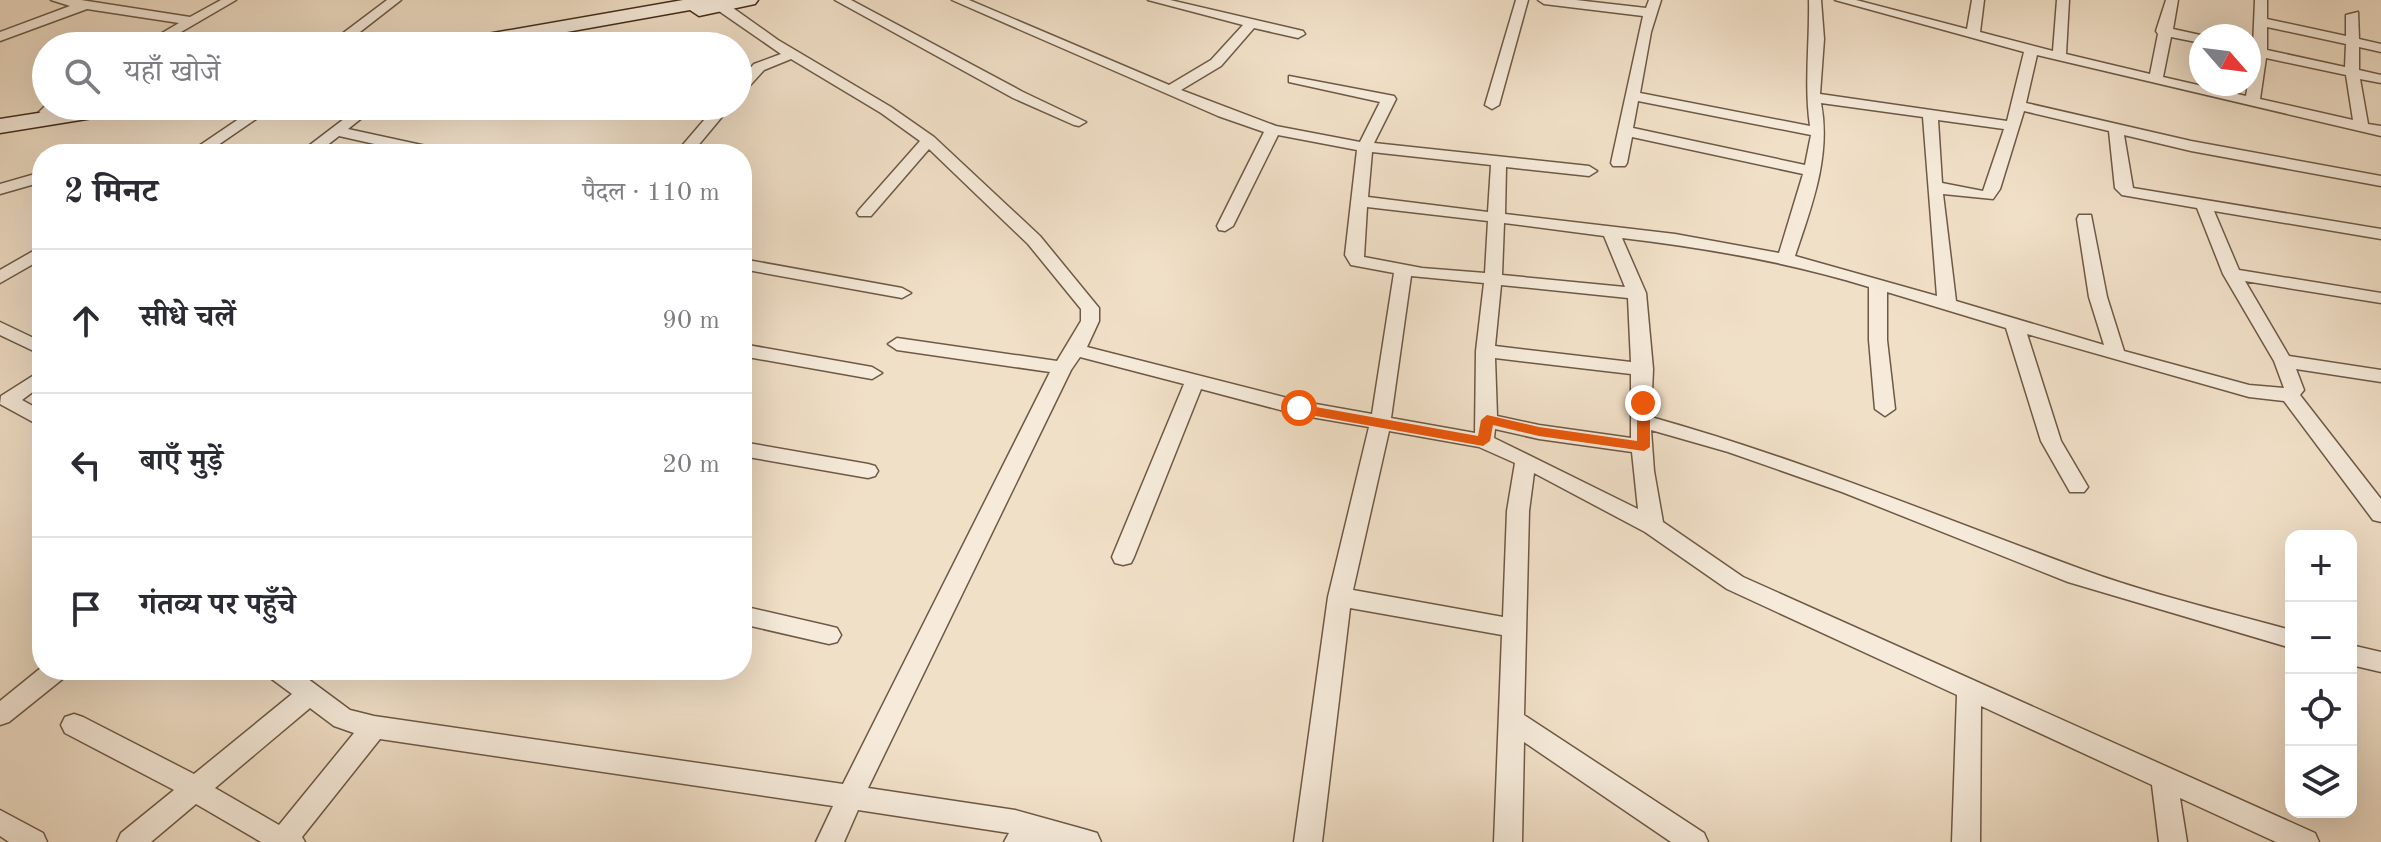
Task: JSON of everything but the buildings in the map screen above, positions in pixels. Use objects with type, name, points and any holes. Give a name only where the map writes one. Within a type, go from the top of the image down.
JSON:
[{"type":"street","points":[[57,0],[85,5],[108,3],[190,21]]},
{"type":"street","points":[[171,32],[230,0]]},
{"type":"street","points":[[352,32],[395,0]]},
{"type":"street","points":[[539,32],[748,0]]},
{"type":"street","points":[[841,0],[1018,95],[1079,122]]},
{"type":"street","points":[[958,0],[1223,113],[1273,130],[1365,147],[1589,171]]},
{"type":"street","points":[[1154,0],[1298,34]]},
{"type":"street","points":[[1492,105],[1522,0]]},
{"type":"street","points":[[1544,0],[1653,6],[1644,32],[1619,163]]},
{"type":"street","points":[[1786,259],[1807,195],[1819,132],[1813,97],[1817,39],[1815,0]]},
{"type":"street","points":[[1841,0],[2059,57],[2253,99],[2381,131]]},
{"type":"street","points":[[1903,0],[1903,16]]},
{"type":"street","points":[[1973,34],[1978,0]]},
{"type":"street","points":[[2059,57],[2063,0]]},
{"type":"street","points":[[2156,78],[2163,31],[2172,0]]},
{"type":"street","points":[[2260,24],[2261,0]]},
{"type":"street","points":[[564,32],[718,3],[792,54],[886,110],[929,140],[1034,240],[1090,308],[1090,321],[830,842]]},
{"type":"street","points":[[0,37],[85,5]]},
{"type":"street","points":[[2353,15],[2352,72],[2361,126]]},
{"type":"street","points":[[2260,21],[2381,48]]},
{"type":"street","points":[[1172,89],[1213,69],[1250,24]]},
{"type":"street","points":[[2163,31],[2189,36]]},
{"type":"street","points":[[1934,186],[1966,195],[1987,196],[2013,126],[2032,49]]},
{"type":"street","points":[[2261,52],[2381,79]]},
{"type":"street","points":[[752,75],[759,67],[792,54]]},
{"type":"street","points":[[1294,79],[1389,99],[1365,147],[1354,255],[1357,261],[1403,270],[1637,293]]},
{"type":"street","points":[[1633,96],[1819,132]]},
{"type":"street","points":[[1813,97],[2013,126]]},
{"type":"street","points":[[2018,105],[2116,128],[2381,181]]},
{"type":"street","points":[[0,119],[32,113]]},
{"type":"street","points":[[1930,113],[1934,186],[1947,304]]},
{"type":"street","points":[[0,126],[37,120]]},
{"type":"street","points":[[210,144],[247,120]]},
{"type":"street","points":[[319,144],[350,120]]},
{"type":"street","points":[[692,144],[712,120]]},
{"type":"street","points":[[2116,128],[2123,188],[2137,195],[2381,234]]},
{"type":"street","points":[[1225,226],[1273,130]]},
{"type":"street","points":[[335,131],[394,144]]},
{"type":"street","points":[[1627,131],[1811,171]]},
{"type":"street","points":[[865,213],[929,140]]},
{"type":"street","points":[[1483,441],[1487,420],[1485,351],[1493,279],[1499,160]]},
{"type":"street","points":[[0,189],[32,180]]},
{"type":"street","points":[[1359,201],[1675,239],[1786,259],[1878,283],[2015,327],[2249,391],[2290,395],[2381,514]]},
{"type":"street","points":[[2204,206],[2232,274],[2283,361],[2294,390],[2290,395]]},
{"type":"street","points":[[2085,219],[2098,297],[2116,355]]},
{"type":"street","points":[[1611,231],[1637,293],[1643,369],[1645,497],[1653,526]]},
{"type":"street","points":[[0,278],[32,257]]},
{"type":"street","points":[[752,266],[902,293]]},
{"type":"street","points":[[1308,842],[1340,597],[1380,424],[1403,270]]},
{"type":"street","points":[[2232,274],[2381,298]]},
{"type":"street","points":[[1878,283],[1878,340],[1885,409]]},
{"type":"street","points":[[2015,327],[2051,441],[2077,487]]},
{"type":"street","points":[[0,328],[32,344]]},
{"type":"street","points":[[897,344],[1069,359],[1380,424],[1483,441],[1653,526],[1735,583],[2305,842]]},
{"type":"street","points":[[1485,351],[1643,369]]},
{"type":"street","points":[[752,352],[872,373]]},
{"type":"street","points":[[2283,361],[2381,376]]},
{"type":"street","points":[[4,404],[32,383]]},
{"type":"street","points":[[1123,557],[1194,383]]},
{"type":"street","points":[[4,404],[32,416]]},
{"type":"street","points":[[1487,420],[1539,432],[1644,447]]},
{"type":"street","points":[[1643,421],[1735,447],[1849,487],[2076,576],[2285,637]]},
{"type":"street","points":[[752,451],[868,471]]},
{"type":"street","points":[[1508,842],[1518,511],[1526,460]]},
{"type":"street","points":[[1340,597],[1513,628]]},
{"type":"street","points":[[752,617],[829,635]]},
{"type":"street","points":[[2357,656],[2381,662]]},
{"type":"street","points":[[0,715],[44,680]]},
{"type":"street","points":[[291,680],[343,719],[374,727],[1015,822],[1087,842]]},
{"type":"street","points":[[1966,842],[1969,689]]},
{"type":"street","points":[[131,842],[195,792],[309,694]]},
{"type":"street","points":[[1510,719],[1694,842]]},
{"type":"street","points":[[74,725],[108,745],[147,761],[195,792],[285,841],[374,727]]},
{"type":"street","points":[[2164,777],[2173,842]]},
{"type":"street","points":[[0,822],[33,842]]},
{"type":"street","points":[[1018,842],[1029,832],[1047,830]]},
{"type":"route","points":[[1299,408],[1483,441],[1487,420],[1539,432],[1644,447],[1643,403]]}]
